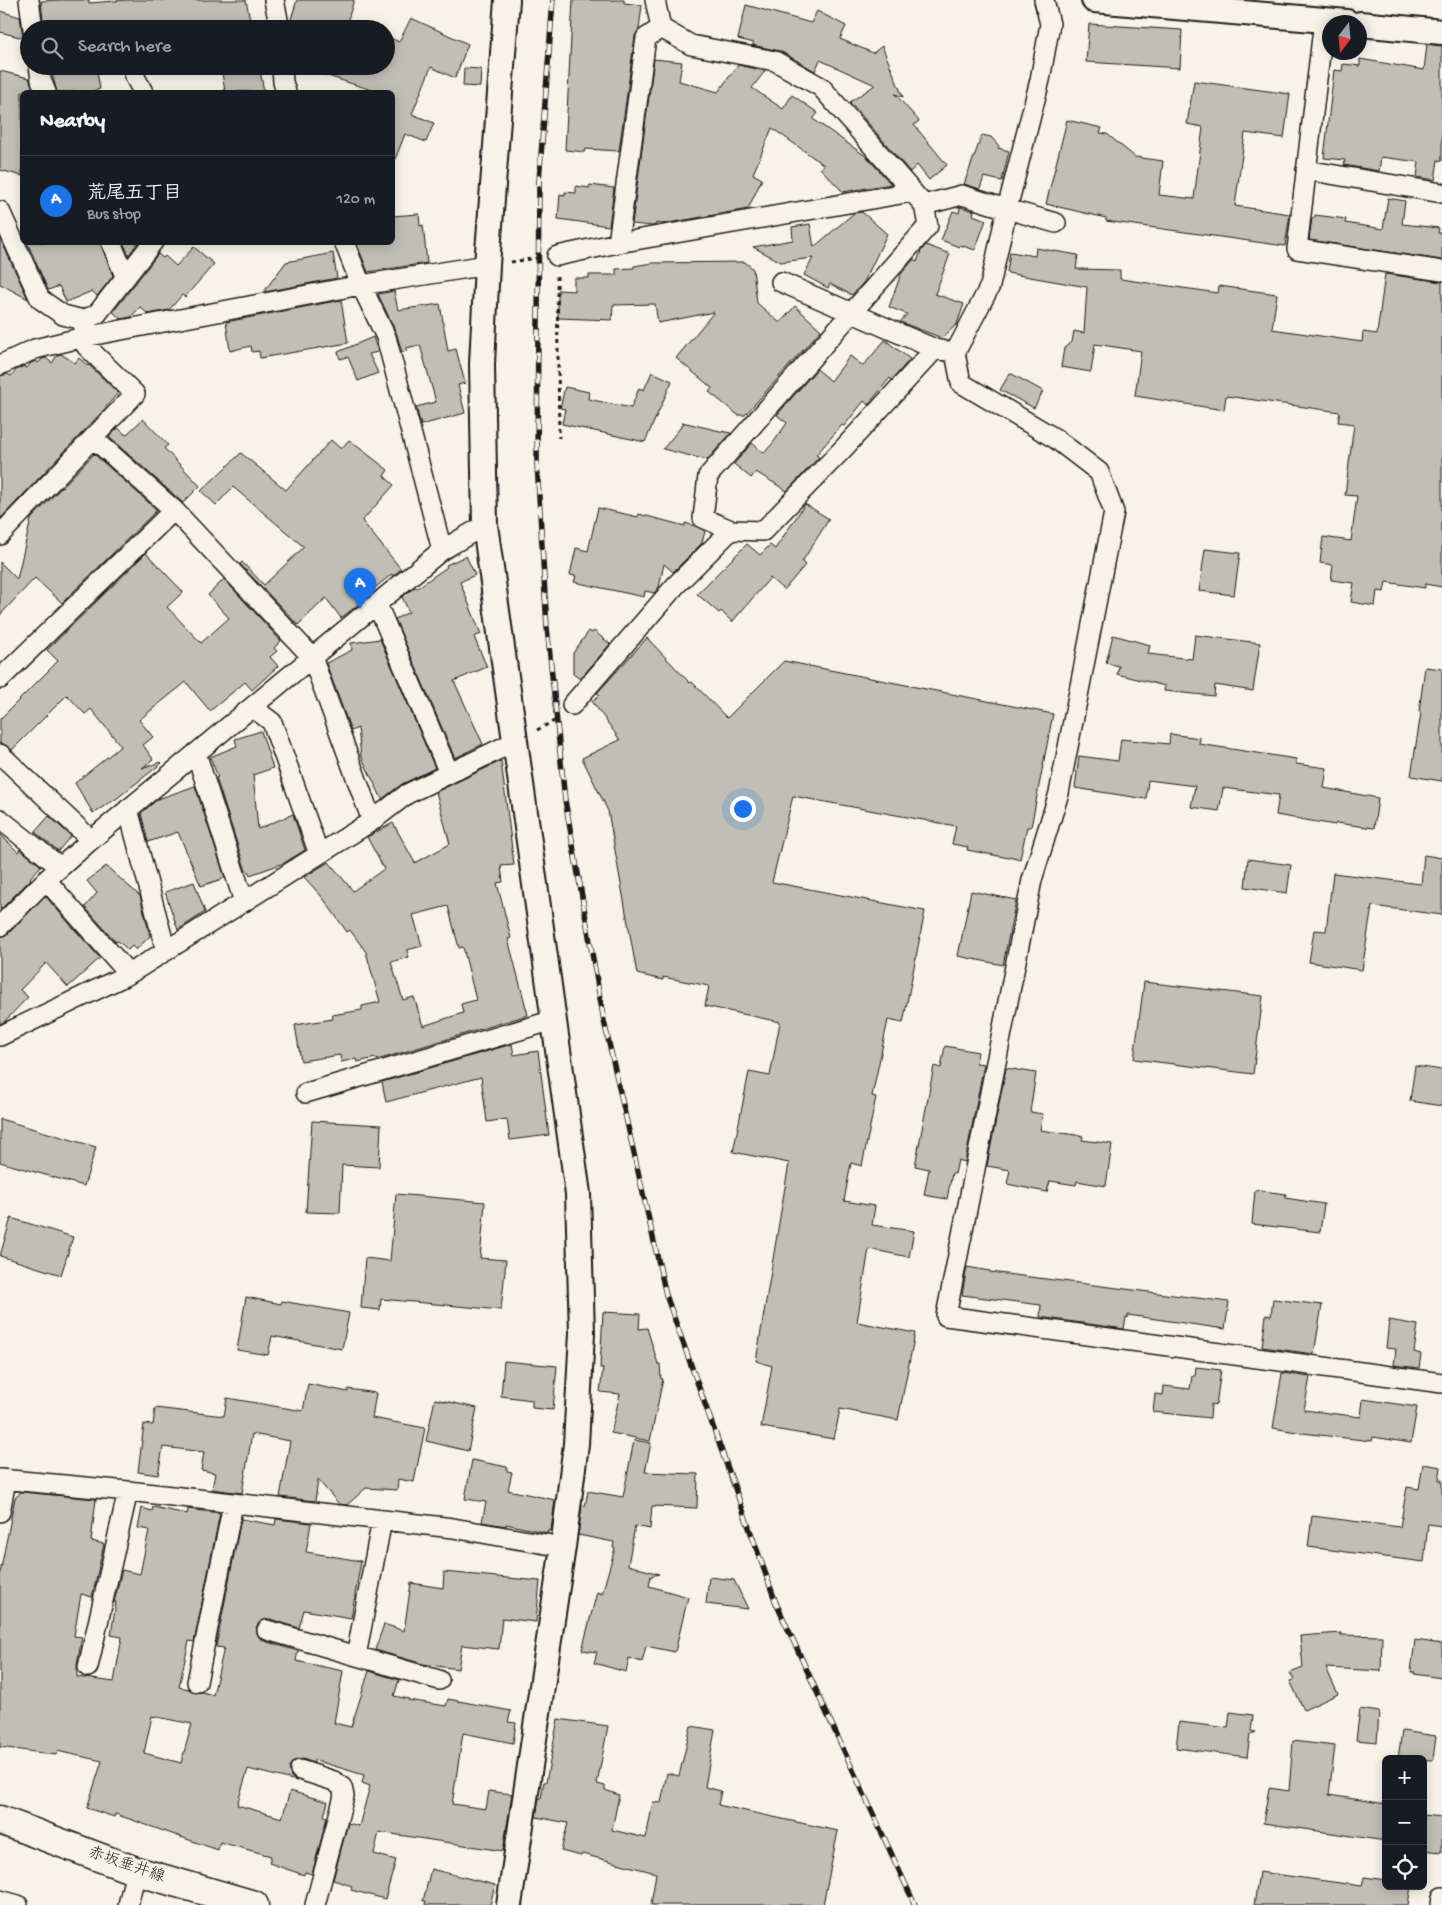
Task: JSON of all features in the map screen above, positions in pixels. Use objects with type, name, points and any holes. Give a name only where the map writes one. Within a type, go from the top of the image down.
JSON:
[{"type":"main road","name":"赤坂垂井線","points":[[0,1820],[136,1871],[251,1905]]},
{"type":"street","points":[[29,0],[32,20]]},
{"type":"street","points":[[274,0],[278,20]]},
{"type":"street","points":[[507,0],[487,265],[482,364],[484,525],[578,1194],[582,1333],[576,1444],[563,1547],[509,1905]]},
{"type":"street","points":[[655,0],[661,28],[691,45],[775,61],[821,87],[918,199],[928,226],[708,476],[703,518],[731,530],[763,531],[935,350]]},
{"type":"street","points":[[1044,0],[1050,24],[1047,43],[1040,80],[1007,209],[990,286],[955,353],[961,383],[1056,439],[1099,472],[1114,512],[1059,793],[1032,880],[946,1316],[1442,1383]]},
{"type":"street","points":[[1094,0],[1269,7],[1322,18]]},
{"type":"street","points":[[1367,24],[1441,29]]},
{"type":"street","points":[[618,243],[646,38],[661,28]]},
{"type":"street","points":[[1327,60],[1306,170],[1297,249],[1442,271]]},
{"type":"street","points":[[40,75],[45,90]]},
{"type":"street","points":[[134,75],[142,90]]},
{"type":"street","points":[[1306,170],[1442,193]]},
{"type":"street","points":[[557,256],[618,243],[962,194],[1056,223]]},
{"type":"street","points":[[0,212],[40,299],[83,328],[86,346],[135,394],[0,535]]},
{"type":"street","points":[[112,245],[125,276]]},
{"type":"street","points":[[83,328],[97,314],[151,245]]},
{"type":"street","points":[[345,245],[361,285],[386,337],[442,550]]},
{"type":"street","points":[[0,365],[83,328],[487,265]]},
{"type":"street","points":[[781,282],[935,350],[955,353]]},
{"type":"street","points":[[93,438],[174,510],[312,657],[372,821]]},
{"type":"street","points":[[0,679],[174,510]]},
{"type":"street","points":[[0,926],[60,867],[128,809],[442,550],[484,525]]},
{"type":"street","points":[[572,706],[676,585],[731,530]]},
{"type":"street","points":[[377,604],[449,774]]},
{"type":"street","points":[[252,707],[272,722],[319,854]]},
{"type":"street","points":[[0,1036],[129,974],[372,821],[407,794],[514,742]]},
{"type":"street","points":[[196,753],[244,902]]},
{"type":"street","points":[[0,754],[91,840]]},
{"type":"street","points":[[128,809],[166,951]]},
{"type":"street","points":[[0,819],[60,867]]},
{"type":"street","points":[[46,880],[129,974]]},
{"type":"street","points":[[306,1093],[554,1020]]},
{"type":"street","points":[[0,1512],[3,1480],[128,1491],[382,1520],[472,1531],[563,1547]]},
{"type":"street","points":[[88,1667],[128,1491]]},
{"type":"street","points":[[197,1682],[233,1504]]},
{"type":"street","points":[[356,1656],[382,1520]]},
{"type":"street","points":[[267,1630],[439,1680]]},
{"type":"street","points":[[300,1770],[334,1781],[342,1787],[344,1796],[315,1905]]},
{"type":"street","points":[[128,1905],[136,1871]]},
{"type":"street","points":[[1441,1905],[1442,1898]]},
{"type":"street","points":[[0,1900],[18,1905]]},
{"type":"path","points":[[487,265],[557,256],[559,438]]},
{"type":"path","points":[[514,742],[556,721],[572,706]]},
{"type":"building","points":[[89,0],[89,3],[128,0],[246,0],[250,20],[43,20],[41,1]]},
{"type":"building","points":[[297,0],[354,0],[348,20],[291,20]]},
{"type":"building","points":[[573,0],[624,0],[624,3],[642,5],[639,29],[635,36],[619,151],[586,149],[585,152],[565,150]]},
{"type":"building","points":[[746,5],[811,23],[817,11],[846,26],[840,39],[873,53],[882,46],[903,97],[895,94],[919,121],[914,125],[947,165],[929,180],[917,165],[910,172],[850,102],[875,85],[820,60],[815,71],[780,51],[752,45],[754,43],[738,39]]},
{"type":"building","points":[[0,11],[20,17],[20,37],[0,32]]},
{"type":"building","points":[[411,18],[468,44],[455,78],[431,67],[412,114],[434,123],[426,142],[405,134],[395,159],[395,90],[372,90],[325,75],[395,75],[395,40],[399,42]]},
{"type":"building","points":[[1089,24],[1182,30],[1180,68],[1086,62]]},
{"type":"building","points":[[1427,44],[1442,46],[1442,161],[1438,160],[1435,180],[1417,177],[1419,162],[1381,157],[1379,171],[1344,165],[1345,160],[1324,158],[1334,70],[1342,71],[1343,64],[1360,66],[1360,60],[1366,60],[1424,70]]},
{"type":"building","points":[[654,59],[682,62],[679,81],[718,92],[738,65],[765,71],[752,88],[783,109],[792,95],[818,113],[813,119],[867,157],[891,184],[843,192],[820,168],[824,165],[772,128],[753,174],[762,179],[748,209],[662,224],[656,223],[656,225],[652,226],[632,224]]},
{"type":"building","points":[[464,68],[481,69],[480,87],[463,86]]},
{"type":"building","points":[[0,71],[29,78],[33,90],[20,90],[20,175],[0,170]]},
{"type":"building","points":[[52,75],[98,75],[100,89],[56,90]]},
{"type":"building","points":[[222,75],[261,75],[264,90],[225,90]]},
{"type":"building","points":[[1194,81],[1290,94],[1284,138],[1245,133],[1235,206],[1290,214],[1285,246],[1106,221],[1106,218],[1046,204],[1067,120],[1102,128],[1100,133],[1107,134],[1135,157],[1163,161],[1159,195],[1194,199],[1203,127],[1187,124]]},
{"type":"building","points":[[982,135],[991,137],[999,146],[998,148],[1009,151],[1002,181],[984,177],[980,189],[964,184]]},
{"type":"building","points":[[590,185],[614,188],[609,226],[558,219],[560,194],[565,195],[565,192],[576,193],[576,186],[589,188]]},
{"type":"building","points":[[1388,198],[1405,201],[1402,224],[1439,228],[1438,233],[1442,233],[1442,260],[1309,240],[1312,218],[1315,218],[1315,215],[1346,219],[1345,223],[1383,229]]},
{"type":"building","points":[[960,207],[974,211],[973,215],[986,220],[975,250],[960,245],[959,247],[941,240],[953,211],[959,213]]},
{"type":"building","points":[[862,212],[887,234],[864,282],[852,295],[830,284],[828,288],[804,275],[813,258],[781,262],[753,247],[793,240],[792,227],[810,224],[814,247],[854,213]]},
{"type":"building","points":[[419,214],[420,226],[423,225],[427,263],[368,272],[357,245],[395,245],[395,216]]},
{"type":"building","points":[[0,238],[28,299],[0,284]]},
{"type":"building","points":[[28,245],[101,245],[113,276],[97,296],[92,291],[66,302],[59,286],[48,290]]},
{"type":"building","points":[[124,245],[136,245],[129,255]]},
{"type":"building","points":[[926,245],[950,254],[935,294],[964,304],[957,324],[942,338],[900,322],[907,314],[889,307],[901,274],[914,259],[917,262],[921,251]]},
{"type":"building","points":[[194,247],[214,264],[185,297],[182,295],[169,310],[148,314],[140,307],[131,317],[121,319],[113,312],[158,254],[163,258],[165,256],[176,266]]},
{"type":"building","points":[[1036,248],[1078,255],[1076,269],[1120,270],[1120,279],[1218,293],[1219,286],[1277,294],[1272,329],[1362,342],[1363,332],[1377,334],[1385,274],[1442,282],[1442,587],[1425,584],[1425,588],[1386,582],[1384,592],[1377,591],[1375,606],[1351,602],[1354,583],[1331,580],[1333,565],[1320,563],[1323,537],[1351,541],[1357,496],[1345,495],[1354,424],[1338,422],[1340,412],[1226,396],[1224,410],[1135,396],[1141,351],[1095,344],[1091,372],[1061,367],[1064,348],[1072,342],[1074,331],[1084,333],[1087,287],[1007,273],[1010,252],[1035,256]]},
{"type":"building","points":[[333,253],[337,278],[265,292],[286,262]]},
{"type":"building","points":[[745,262],[753,269],[757,303],[780,323],[795,306],[821,330],[745,415],[738,415],[709,392],[712,388],[676,358],[714,312],[658,323],[655,304],[613,305],[612,320],[558,318],[558,290],[574,291],[574,278],[589,278],[589,275],[616,275],[616,269],[634,268],[634,266],[652,263]]},
{"type":"building","points":[[394,291],[398,310],[440,304],[448,351],[456,349],[465,383],[458,385],[465,413],[421,425],[416,407],[436,402],[420,345],[406,348],[407,351],[402,352],[396,332],[378,294]]},
{"type":"building","points":[[341,300],[348,343],[260,358],[259,351],[252,352],[251,346],[230,351],[226,322]]},
{"type":"building","points":[[373,337],[378,352],[369,354],[378,373],[358,381],[348,357],[340,359],[338,352]]},
{"type":"building","points":[[885,340],[910,359],[892,380],[890,378],[868,405],[864,401],[844,426],[842,425],[816,455],[819,457],[787,491],[756,472],[751,478],[734,464],[752,443],[764,453],[773,443],[787,423],[777,415],[817,369],[831,381],[850,356],[863,366]]},
{"type":"building","points":[[61,354],[75,363],[79,358],[118,393],[0,519],[0,376],[8,374],[11,376],[16,370],[24,366],[26,369],[31,363],[36,361],[38,363],[46,358],[52,363],[57,355]]},
{"type":"building","points":[[652,372],[672,381],[645,442],[562,424],[565,409],[560,408],[565,387],[589,392],[588,399],[631,408],[639,388],[644,390]]},
{"type":"building","points":[[1010,373],[1043,391],[1034,408],[1000,390]]},
{"type":"building","points":[[143,419],[168,445],[164,448],[200,486],[183,503],[109,437],[118,428],[126,435]]},
{"type":"building","points":[[682,422],[731,433],[707,460],[663,449],[684,423]]},
{"type":"building","points":[[331,440],[341,449],[349,440],[388,470],[384,476],[394,485],[362,521],[401,569],[357,602],[359,604],[341,618],[326,598],[298,625],[240,564],[242,562],[264,585],[304,547],[233,487],[216,505],[201,491],[241,453],[286,490]]},
{"type":"building","points":[[94,454],[157,510],[62,603],[35,578],[0,615],[0,562],[17,579],[31,519]]},
{"type":"building","points":[[805,504],[829,519],[802,562],[805,565],[784,590],[770,578],[732,622],[721,611],[719,613],[697,594],[747,544],[760,555],[770,545],[775,549]]},
{"type":"building","points":[[598,508],[638,517],[639,514],[685,526],[685,523],[695,526],[705,531],[702,543],[673,572],[664,564],[659,587],[654,593],[645,591],[644,597],[574,582],[576,576],[570,575],[576,548],[588,551]]},
{"type":"building","points":[[1205,549],[1240,553],[1234,595],[1199,591]]},
{"type":"building","points":[[146,553],[183,592],[167,607],[201,643],[229,618],[208,595],[224,579],[281,641],[274,648],[277,651],[270,657],[278,666],[252,690],[245,682],[210,711],[186,682],[139,720],[153,737],[143,745],[153,759],[142,768],[162,763],[116,799],[93,813],[75,783],[121,746],[91,709],[85,714],[67,695],[12,750],[0,743],[0,719],[58,661],[47,650]]},
{"type":"building","points":[[466,556],[475,575],[460,582],[481,634],[474,637],[487,667],[454,681],[483,744],[455,758],[395,619],[409,612],[402,597],[447,567],[446,565]]},
{"type":"building","points":[[589,631],[592,633],[594,631],[610,644],[580,679],[573,674],[573,653]]},
{"type":"building","points":[[1113,635],[1150,645],[1148,654],[1192,659],[1195,635],[1260,643],[1253,691],[1215,685],[1214,696],[1164,691],[1165,686],[1117,674],[1119,666],[1106,663]]},
{"type":"building","points":[[647,638],[727,718],[784,661],[1053,714],[1031,827],[1027,827],[1020,859],[967,850],[968,847],[952,844],[956,826],[793,796],[772,882],[925,911],[903,1023],[888,1020],[872,1096],[876,1097],[862,1166],[851,1163],[844,1201],[875,1206],[872,1225],[914,1231],[909,1257],[869,1249],[857,1322],[915,1333],[898,1420],[840,1409],[834,1439],[761,1427],[772,1366],[756,1361],[789,1163],[733,1152],[749,1072],[770,1076],[780,1022],[705,1006],[709,986],[663,977],[663,980],[637,974],[608,811],[582,758],[620,740],[592,701],[600,695],[597,693]]},
{"type":"building","points":[[380,639],[435,768],[402,784],[382,799],[361,756],[358,728],[351,731],[326,663],[352,650],[351,643]]},
{"type":"building","points":[[1425,667],[1442,669],[1442,781],[1411,776],[1421,713],[1419,712]]},
{"type":"building","points":[[261,731],[273,768],[253,775],[258,829],[293,814],[305,850],[284,863],[250,875],[246,871],[216,778],[218,777],[210,757],[237,746],[235,739]]},
{"type":"building","points":[[1170,734],[1200,738],[1199,744],[1296,759],[1296,764],[1327,768],[1324,788],[1378,798],[1374,828],[1336,823],[1335,825],[1276,815],[1279,795],[1223,788],[1219,811],[1191,807],[1195,786],[1148,780],[1146,799],[1075,788],[1079,756],[1118,761],[1121,739],[1169,744]]},
{"type":"building","points":[[501,761],[514,865],[501,866],[503,882],[497,883],[511,938],[508,939],[528,1015],[377,1060],[376,1058],[357,1062],[356,1059],[341,1062],[340,1055],[301,1061],[295,1025],[333,1019],[332,1015],[362,1010],[362,1006],[380,1002],[366,952],[350,930],[347,932],[323,898],[304,877],[329,862],[353,891],[384,869],[367,837],[393,823],[415,863],[450,844],[436,792]],"holes":[[[448,906],[459,948],[463,947],[476,1000],[461,1004],[463,1013],[423,1026],[414,997],[403,1000],[391,962],[409,957],[407,950],[422,946],[413,915]]]},
{"type":"building","points":[[195,786],[225,878],[201,886],[178,832],[148,842],[141,813],[158,799]]},
{"type":"building","points":[[49,816],[71,836],[58,851],[35,832]]},
{"type":"building","points":[[0,834],[18,852],[20,849],[41,866],[31,879],[0,910]]},
{"type":"building","points":[[1424,855],[1442,858],[1442,915],[1372,906],[1362,970],[1309,962],[1314,930],[1326,931],[1333,873],[1421,884]]},
{"type":"building","points":[[1248,859],[1291,865],[1287,893],[1245,887]]},
{"type":"building","points":[[106,866],[140,896],[150,936],[136,950],[132,946],[128,950],[118,941],[116,942],[85,907],[97,893],[87,881]]},
{"type":"building","points":[[194,882],[205,912],[178,930],[165,892]]},
{"type":"building","points":[[971,891],[1016,900],[1003,965],[958,956]]},
{"type":"building","points":[[45,896],[100,958],[68,987],[46,963],[20,990],[28,997],[0,1024],[0,937],[8,934]]},
{"type":"building","points":[[1144,982],[1263,996],[1253,1074],[1134,1059]]},
{"type":"building","points":[[512,1044],[514,1055],[538,1051],[549,1135],[510,1140],[507,1119],[487,1122],[481,1077],[386,1102],[382,1082]]},
{"type":"building","points":[[945,1046],[978,1052],[976,1063],[984,1064],[965,1162],[958,1160],[955,1174],[952,1173],[947,1199],[924,1195],[929,1169],[915,1166],[934,1066],[941,1068]]},
{"type":"building","points":[[1415,1066],[1442,1070],[1442,1106],[1410,1101]]},
{"type":"building","points":[[1006,1068],[1036,1073],[1030,1112],[1043,1114],[1040,1130],[1083,1136],[1082,1140],[1112,1144],[1106,1186],[1077,1181],[1076,1185],[1050,1181],[1047,1192],[1007,1184],[1010,1170],[987,1166]]},
{"type":"building","points":[[0,1119],[96,1147],[84,1186],[0,1162]]},
{"type":"building","points":[[312,1121],[381,1125],[379,1167],[342,1165],[340,1213],[306,1212]]},
{"type":"building","points":[[1255,1190],[1286,1194],[1285,1198],[1324,1204],[1320,1232],[1252,1224]]},
{"type":"building","points":[[396,1194],[485,1202],[480,1258],[506,1260],[501,1310],[381,1299],[380,1310],[361,1308],[365,1258],[390,1261]]},
{"type":"building","points":[[11,1218],[73,1237],[61,1275],[0,1256]]},
{"type":"building","points":[[967,1267],[990,1272],[1229,1302],[1225,1329],[1128,1315],[1124,1329],[1040,1317],[1041,1305],[962,1295]]},
{"type":"building","points":[[246,1297],[281,1304],[282,1301],[349,1313],[342,1349],[272,1336],[268,1355],[237,1350]]},
{"type":"building","points":[[1273,1299],[1322,1305],[1314,1354],[1262,1347],[1266,1315],[1271,1316]]},
{"type":"building","points":[[603,1312],[640,1314],[639,1329],[647,1328],[658,1364],[660,1364],[661,1379],[663,1379],[650,1441],[611,1433],[620,1394],[600,1392],[603,1368],[600,1368]]},
{"type":"building","points":[[1389,1320],[1418,1325],[1414,1352],[1421,1354],[1419,1368],[1394,1365],[1396,1349],[1386,1348]]},
{"type":"building","points":[[504,1361],[557,1366],[553,1410],[532,1408],[532,1400],[501,1396]]},
{"type":"building","points":[[1196,1367],[1221,1370],[1216,1405],[1211,1404],[1210,1418],[1153,1412],[1155,1394],[1163,1395],[1164,1386],[1190,1389]]},
{"type":"building","points":[[1282,1373],[1310,1377],[1304,1410],[1361,1417],[1363,1399],[1417,1407],[1411,1443],[1373,1437],[1372,1441],[1273,1428]]},
{"type":"building","points":[[308,1384],[348,1392],[348,1389],[376,1393],[372,1418],[425,1428],[414,1482],[398,1479],[397,1490],[366,1488],[347,1505],[339,1504],[318,1480],[315,1501],[280,1497],[290,1441],[252,1434],[242,1493],[212,1489],[215,1473],[201,1470],[204,1452],[163,1447],[158,1475],[138,1472],[144,1424],[153,1425],[155,1408],[224,1416],[227,1398],[303,1411]]},
{"type":"building","points":[[435,1399],[477,1408],[468,1451],[426,1441]]},
{"type":"building","points":[[634,1440],[651,1443],[645,1472],[698,1474],[697,1508],[652,1506],[650,1529],[635,1526],[628,1565],[659,1574],[651,1576],[649,1586],[688,1597],[675,1652],[646,1646],[642,1662],[629,1658],[626,1672],[594,1663],[597,1652],[582,1650],[597,1592],[602,1594],[615,1548],[613,1548],[614,1542],[578,1535],[582,1505],[585,1506],[588,1491],[623,1497]]},
{"type":"building","points":[[472,1460],[507,1467],[507,1471],[512,1472],[508,1490],[555,1500],[551,1531],[548,1530],[548,1533],[506,1524],[506,1526],[482,1522],[486,1502],[465,1499]]},
{"type":"building","points":[[1423,1464],[1441,1467],[1439,1480],[1442,1480],[1442,1526],[1428,1524],[1424,1562],[1308,1547],[1312,1516],[1400,1527],[1407,1487],[1419,1489]]},
{"type":"building","points":[[21,1492],[96,1499],[91,1541],[104,1544],[92,1597],[81,1594],[74,1636],[82,1637],[77,1677],[114,1682],[122,1637],[111,1635],[116,1602],[114,1602],[122,1570],[140,1574],[149,1530],[138,1528],[142,1508],[152,1511],[153,1507],[187,1514],[188,1509],[220,1513],[194,1642],[189,1641],[179,1687],[189,1689],[195,1693],[202,1692],[213,1695],[224,1648],[216,1647],[241,1519],[275,1525],[276,1519],[311,1523],[306,1552],[361,1561],[351,1618],[304,1610],[299,1628],[270,1619],[260,1622],[256,1627],[259,1637],[264,1641],[298,1651],[296,1661],[343,1671],[334,1723],[351,1727],[369,1671],[399,1680],[394,1696],[408,1700],[446,1706],[448,1699],[511,1711],[508,1722],[516,1723],[513,1743],[463,1733],[452,1804],[486,1809],[489,1791],[512,1794],[503,1851],[379,1832],[374,1854],[396,1860],[385,1899],[351,1890],[352,1886],[333,1880],[348,1823],[359,1826],[370,1786],[362,1783],[364,1775],[314,1760],[314,1763],[303,1759],[293,1761],[289,1767],[291,1777],[297,1781],[248,1769],[237,1805],[282,1818],[290,1791],[328,1802],[324,1816],[327,1817],[312,1874],[305,1872],[304,1875],[269,1863],[271,1856],[220,1842],[218,1850],[115,1814],[114,1817],[87,1808],[102,1761],[57,1751],[56,1755],[0,1747],[0,1573],[15,1498]],"holes":[[[152,1716],[192,1724],[181,1763],[144,1753]]]},
{"type":"building","points":[[444,1572],[540,1581],[536,1622],[502,1618],[499,1649],[462,1645],[458,1669],[423,1664],[375,1650],[384,1624],[404,1631],[411,1583],[443,1588]]},
{"type":"building","points":[[709,1577],[734,1580],[748,1609],[706,1604]]},
{"type":"building","points":[[1341,1633],[1341,1635],[1382,1636],[1381,1671],[1326,1668],[1338,1694],[1304,1710],[1290,1681],[1294,1680],[1290,1673],[1303,1668],[1300,1636]]},
{"type":"building","points":[[1415,1640],[1442,1644],[1442,1678],[1411,1672]]},
{"type":"building","points":[[1360,1709],[1379,1712],[1377,1742],[1356,1740]]},
{"type":"building","points":[[1230,1712],[1253,1715],[1251,1731],[1256,1732],[1249,1735],[1247,1757],[1176,1748],[1179,1722],[1228,1728]]},
{"type":"building","points":[[558,1719],[608,1726],[597,1784],[605,1786],[605,1790],[619,1795],[612,1830],[646,1838],[653,1802],[661,1803],[667,1773],[679,1776],[691,1726],[715,1730],[705,1787],[721,1791],[718,1805],[838,1831],[823,1905],[651,1905],[656,1873],[582,1854],[581,1856],[561,1851],[568,1823],[536,1817],[539,1798],[541,1798],[544,1782],[546,1782]]},
{"type":"building","points":[[1402,1731],[1436,1736],[1433,1760],[1427,1760],[1427,1755],[1399,1755]]},
{"type":"building","points":[[1293,1741],[1335,1746],[1329,1795],[1382,1803],[1382,1840],[1263,1823],[1269,1788],[1289,1791]]},
{"type":"building","points":[[1427,1815],[1442,1817],[1442,1852],[1427,1850]]},
{"type":"building","points":[[431,1869],[495,1885],[490,1905],[425,1905],[426,1901],[423,1901]]},
{"type":"building","points":[[1259,1872],[1362,1886],[1364,1877],[1382,1879],[1382,1890],[1410,1890],[1408,1905],[1254,1905]]},
{"type":"railway","points":[[553,0],[539,181],[537,464],[547,627],[565,800],[604,1021],[666,1295],[776,1603],[915,1905]]},
{"type":"place","name":"荒尾五丁目","points":[[360,609]]}]
